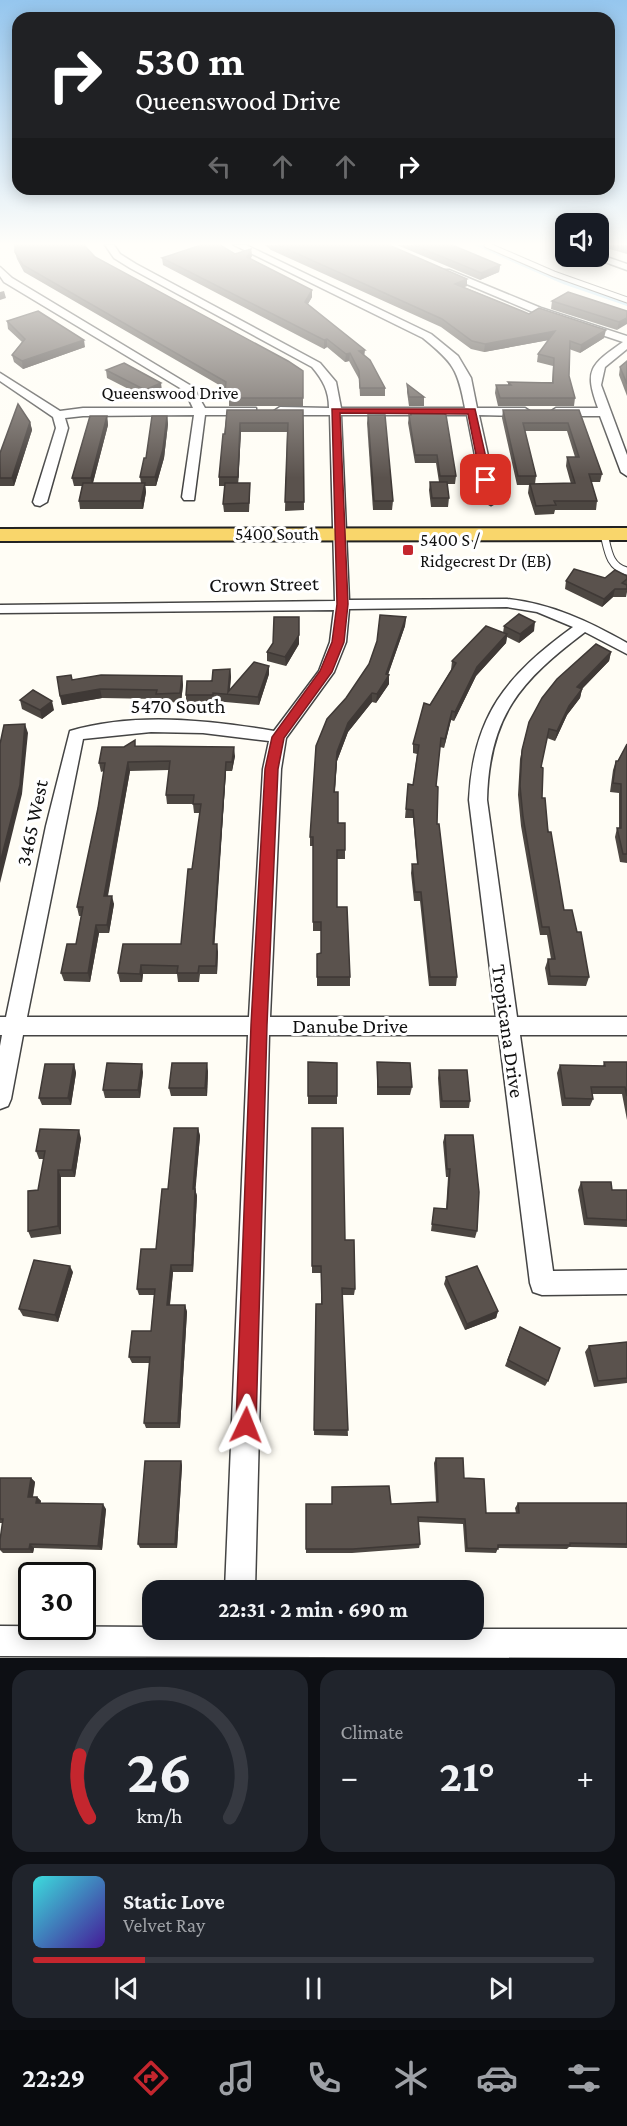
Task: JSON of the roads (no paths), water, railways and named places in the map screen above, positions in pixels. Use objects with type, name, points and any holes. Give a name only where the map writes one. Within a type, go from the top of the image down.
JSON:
[{"type":"main road","name":"5400 South","points":[[0,535],[627,534]]},
{"type":"street","points":[[78,322],[189,389],[198,402],[200,411],[189,497]]},
{"type":"street","points":[[237,322],[316,365],[330,382],[335,411],[342,604],[338,642],[326,672],[278,737],[272,769],[259,1025],[240,1580]]},
{"type":"street","points":[[399,322],[441,345],[460,367],[465,378],[490,501]]},
{"type":"street","points":[[572,322],[627,342]]},
{"type":"street","points":[[627,342],[600,363],[594,373],[595,385],[627,472]]},
{"type":"street","points":[[0,376],[58,415],[62,428],[40,502]]},
{"type":"street","name":"Queenswood Drive","points":[[58,415],[83,412],[200,411],[605,412]]},
{"type":"street","name":"Crown Street","points":[[0,609],[342,604],[530,605],[561,614],[627,649]]},
{"type":"street","name":"Tropicana Drive","points":[[584,626],[531,666],[514,685],[500,706],[485,740],[477,779],[483,852],[542,1283],[627,1282]]},
{"type":"street","name":"5470 South","points":[[76,735],[115,729],[207,727],[230,728],[278,737]]},
{"type":"street","name":"3465 West","points":[[0,1099],[7,1026],[76,735]]},
{"type":"street","name":"Danube Drive","points":[[7,1026],[627,1026]]},
{"type":"street","points":[[0,1641],[142,1637]]},
{"type":"street","points":[[455,1640],[627,1644]]},
{"type":"lane","points":[[604,534],[612,564],[618,569],[627,571]]},
{"type":"place","name":"5400 S / Ridgecrest Dr (EB)","points":[[408,550]]}]
